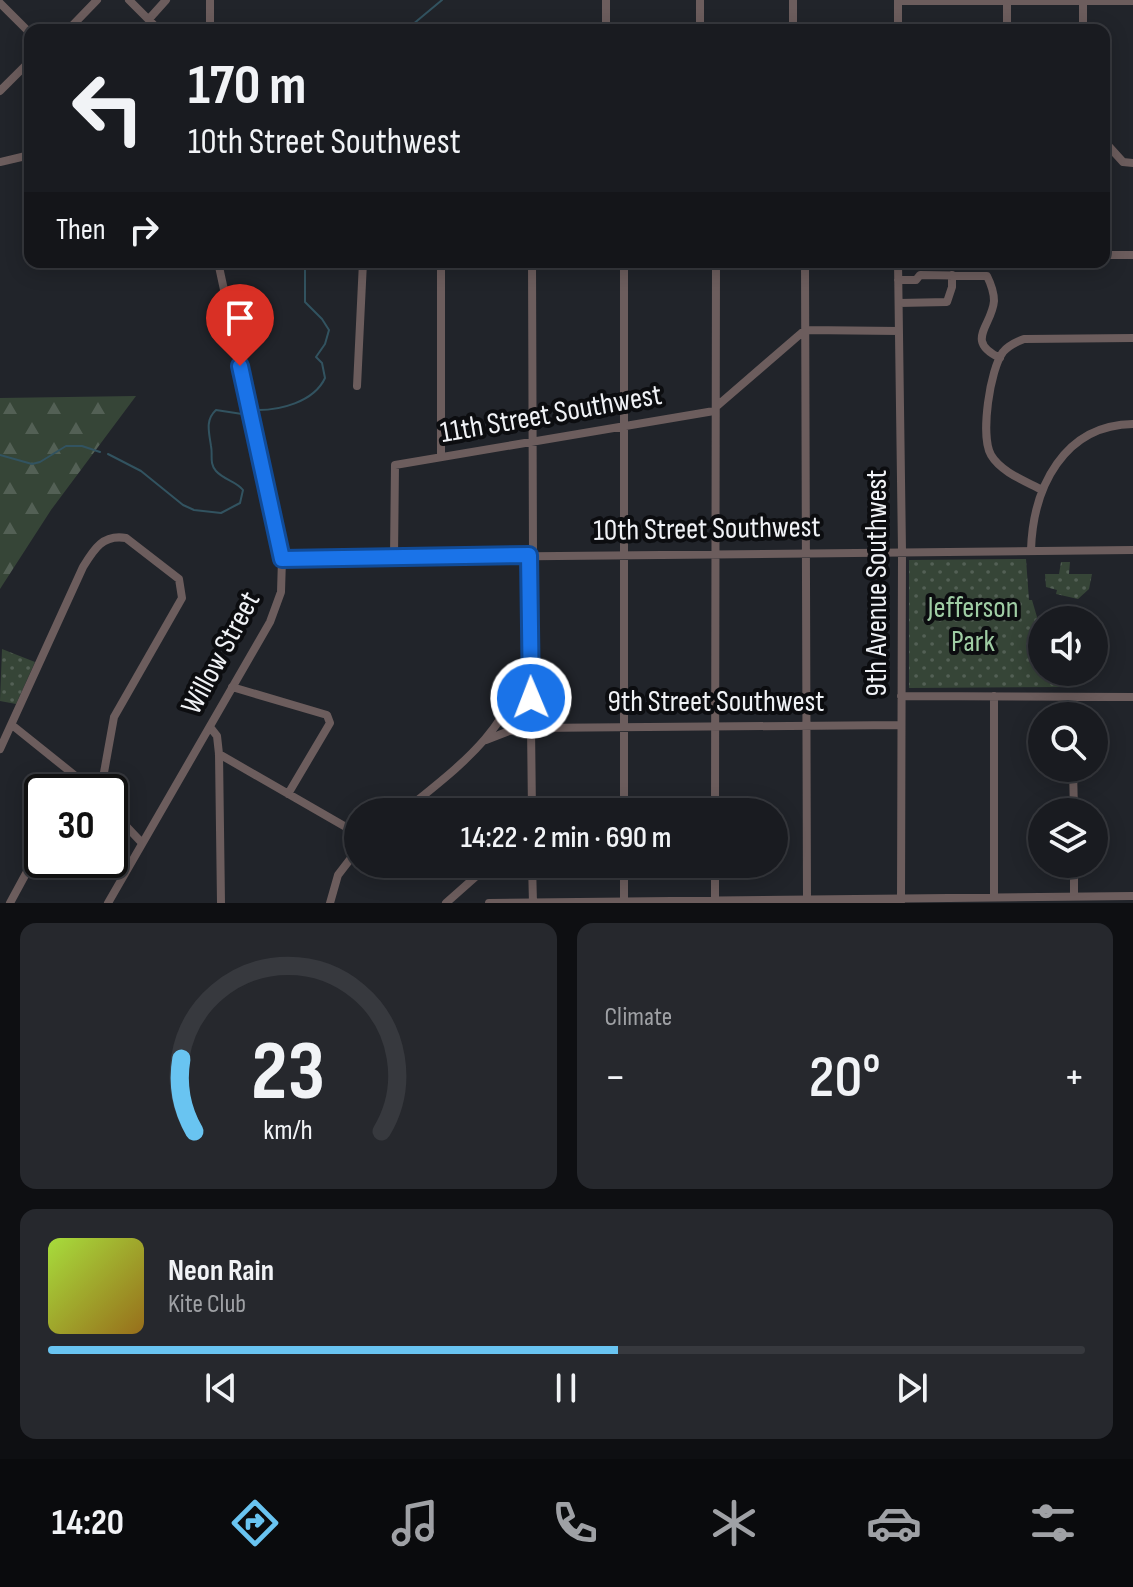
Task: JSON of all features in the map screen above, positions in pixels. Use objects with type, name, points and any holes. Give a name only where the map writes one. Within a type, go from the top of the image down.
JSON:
[{"type":"street","points":[[74,24],[97,0]]},
{"type":"street","points":[[129,0],[154,24]]},
{"type":"street","points":[[149,19],[166,0]]},
{"type":"street","points":[[210,0],[210,24]]},
{"type":"street","points":[[606,0],[606,24]]},
{"type":"street","points":[[700,0],[700,24]]},
{"type":"street","points":[[793,0],[793,24]]},
{"type":"street","points":[[898,24],[898,0],[1133,1]]},
{"type":"street","points":[[1007,2],[1007,24]]},
{"type":"street","points":[[1083,2],[1083,24]]},
{"type":"street","points":[[0,3],[24,27]]},
{"type":"street","points":[[0,91],[24,67]]},
{"type":"street","points":[[1110,148],[1123,162],[1133,163]]},
{"type":"street","points":[[0,162],[24,156]]},
{"type":"street","points":[[1110,255],[1133,255]]},
{"type":"street","name":"Willow Street","points":[[108,903],[276,608],[283,581],[282,559],[219,268]]},
{"type":"street","points":[[357,386],[363,268]]},
{"type":"street","points":[[441,268],[441,457]]},
{"type":"street","points":[[532,268],[532,798]]},
{"type":"street","points":[[624,268],[624,798]]},
{"type":"street","points":[[715,798],[716,268]]},
{"type":"street","points":[[805,268],[806,901]]},
{"type":"street","name":"9th Avenue Southwest","points":[[898,268],[902,551],[901,900]]},
{"type":"street","points":[[898,280],[916,280],[920,275],[987,276],[994,302],[982,332],[982,343],[986,351],[1000,358]]},
{"type":"street","points":[[899,303],[947,302],[952,275]]},
{"type":"street","points":[[716,408],[805,330],[899,331]]},
{"type":"street","points":[[1042,490],[1004,468],[988,448],[985,431],[1000,358],[1009,346],[1024,339],[1133,338]]},
{"type":"street","name":"11th Street Southwest","points":[[394,557],[395,465],[716,408]]},
{"type":"street","points":[[1031,550],[1033,522],[1042,490],[1057,463],[1076,442],[1100,428],[1133,424]]},
{"type":"street","points":[[0,749],[77,578],[95,549],[104,541],[126,538],[175,574],[183,591],[180,603],[114,717],[104,774]]},
{"type":"street","name":"10th Street Southwest","points":[[282,559],[1133,550]]},
{"type":"street","points":[[420,798],[466,760],[498,726],[516,693],[530,637]]},
{"type":"street","points":[[232,687],[329,718],[330,723],[288,794]]},
{"type":"street","points":[[901,696],[1133,697]]},
{"type":"street","points":[[994,696],[994,896]]},
{"type":"street","points":[[1073,697],[1073,702]]},
{"type":"street","points":[[12,725],[73,774]]},
{"type":"street","name":"9th Street Southwest","points":[[486,740],[509,731],[531,728],[901,725]]},
{"type":"street","points":[[210,727],[217,736],[219,754],[221,903]]},
{"type":"street","points":[[219,754],[344,826]]},
{"type":"street","points":[[128,828],[142,843]]},
{"type":"street","points":[[330,903],[338,875],[344,867]]},
{"type":"street","points":[[10,903],[24,877]]},
{"type":"street","points":[[446,903],[474,878]]},
{"type":"street","points":[[532,878],[533,902]]},
{"type":"street","points":[[624,878],[624,901]]},
{"type":"street","points":[[715,878],[715,900]]},
{"type":"street","points":[[1074,878],[1074,896]]},
{"type":"street","points":[[489,903],[1133,896]]},
{"type":"green space","points":[[136,396],[51,510],[0,589],[0,398]]},
{"type":"green space","name":"Jefferson Park","points":[[1026,559],[1029,600],[1034,606],[1028,606],[1028,686],[1069,687],[909,688],[909,560]]},
{"type":"green space","points":[[1061,562],[1070,562],[1069,574],[1092,574],[1089,589],[1078,599],[1056,594],[1057,590],[1046,587],[1045,574],[1059,574]]},
{"type":"green space","points":[[2,649],[35,662],[16,704],[0,701]]},
{"type":"waterway","points":[[413,24],[442,0]]},
{"type":"waterway","points":[[254,410],[274,409],[304,399],[325,378],[322,363],[316,357],[325,344],[329,330],[305,302],[305,268]]},
{"type":"waterway","points":[[108,454],[141,471],[183,505],[194,510],[221,513],[240,503],[243,490],[214,468],[209,422],[216,410],[246,412]]},
{"type":"waterway","points":[[0,455],[32,464],[66,446],[82,446],[100,452]]},
{"type":"route","points":[[240,366],[282,559],[529,555],[531,698]]}]
